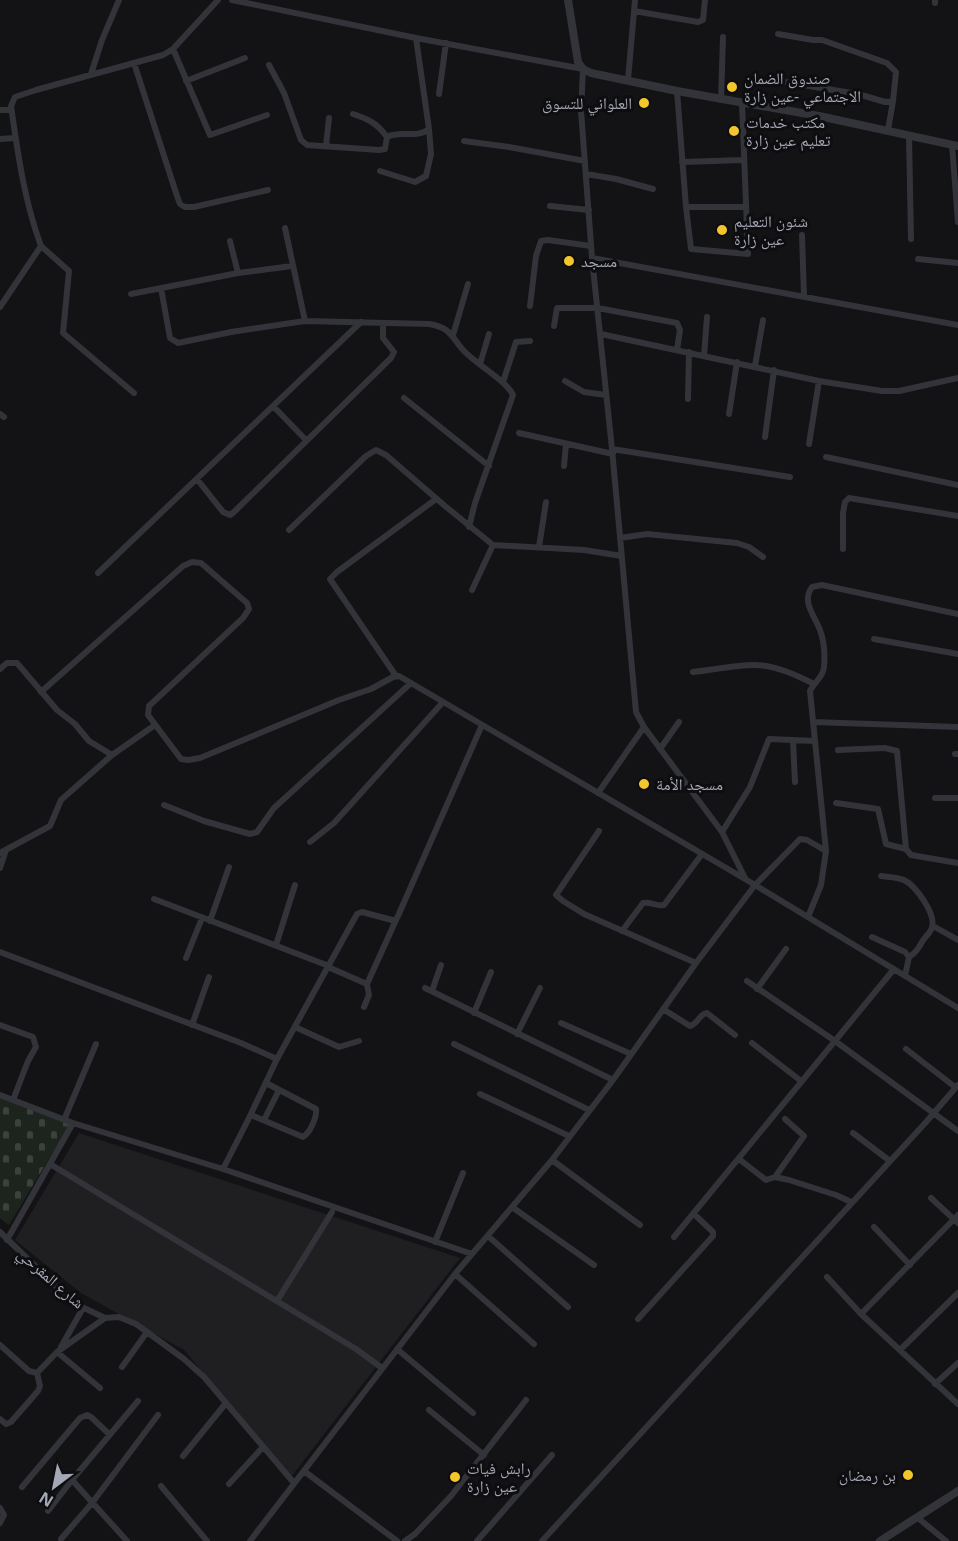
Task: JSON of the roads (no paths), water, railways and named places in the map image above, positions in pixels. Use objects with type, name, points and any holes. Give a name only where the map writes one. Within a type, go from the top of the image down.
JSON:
[{"type":"street","points":[[91,74],[119,0]]},
{"type":"street","points":[[134,393],[63,333],[69,271],[41,246],[23,186],[11,110],[12,102],[19,94],[164,55],[173,49],[218,0]]},
{"type":"street","points":[[232,0],[268,4],[416,38],[583,69],[591,73],[677,91],[888,130],[955,145],[958,222]]},
{"type":"street","points":[[568,0],[578,62],[583,69],[581,111],[591,246],[613,451],[636,712],[644,727],[722,832],[745,879]]},
{"type":"street","points":[[628,80],[635,0]]},
{"type":"street","points":[[634,11],[698,22],[703,20],[705,0]]},
{"type":"street","points":[[778,34],[822,40],[887,63],[896,72],[888,130]]},
{"type":"street","points":[[380,171],[415,182],[426,177],[429,171],[431,154],[429,129],[416,38]]},
{"type":"street","points":[[721,99],[723,38]]},
{"type":"street","points":[[439,94],[446,43]]},
{"type":"street","points":[[173,49],[210,135],[267,115]]},
{"type":"street","points":[[186,81],[245,58]]},
{"type":"street","points":[[134,63],[170,180],[180,204],[185,207],[194,207],[268,190]]},
{"type":"street","points":[[269,65],[284,93],[301,140],[307,145],[383,150],[386,147],[387,137],[378,125],[369,119],[353,114]]},
{"type":"street","points":[[772,80],[858,94],[885,102],[892,101]]},
{"type":"street","points":[[677,91],[691,249],[748,254],[742,103]]},
{"type":"street","points":[[0,110],[11,110]]},
{"type":"street","points":[[326,146],[329,118]]},
{"type":"street","points":[[387,137],[393,134],[421,134],[429,129]]},
{"type":"street","points":[[909,136],[911,239]]},
{"type":"street","points":[[0,139],[15,138]]},
{"type":"street","points":[[464,141],[585,161]]},
{"type":"street","points":[[682,162],[744,160]]},
{"type":"street","points":[[586,174],[653,189]]},
{"type":"street","points":[[550,206],[589,210]]},
{"type":"street","points":[[686,207],[746,207]]},
{"type":"street","points":[[285,228],[305,321]]},
{"type":"street","points":[[802,235],[804,296]]},
{"type":"street","points":[[230,241],[238,273]]},
{"type":"street","points":[[530,306],[536,256],[541,241],[591,246]]},
{"type":"street","points":[[0,307],[41,246]]},
{"type":"street","points":[[592,258],[958,325]]},
{"type":"street","points":[[918,260],[958,263]]},
{"type":"street","points":[[131,294],[238,273],[292,266]]},
{"type":"street","points":[[453,335],[468,284]]},
{"type":"street","points":[[161,288],[170,338],[178,343],[305,321],[437,325],[453,335],[464,351],[512,391],[513,399],[474,503],[469,526]]},
{"type":"street","points":[[554,326],[557,308],[598,308],[676,323],[679,326],[678,350]]},
{"type":"street","points":[[704,356],[707,317]]},
{"type":"street","points":[[755,366],[763,320]]},
{"type":"street","points":[[98,573],[361,322]]},
{"type":"street","points":[[197,479],[223,512],[230,515],[394,355],[383,338],[383,323]]},
{"type":"street","points":[[480,364],[489,334]]},
{"type":"street","points":[[601,334],[819,381],[891,392],[958,378]]},
{"type":"street","points":[[503,382],[516,342],[530,340]]},
{"type":"street","points":[[688,399],[689,352]]},
{"type":"street","points":[[729,414],[737,362]]},
{"type":"street","points":[[765,437],[774,370]]},
{"type":"street","points":[[565,381],[584,392],[606,395]]},
{"type":"street","points":[[809,444],[819,381]]},
{"type":"street","points":[[404,398],[489,466]]},
{"type":"street","points":[[274,407],[306,440]]},
{"type":"street","points":[[519,433],[566,444],[790,477]]},
{"type":"street","points":[[564,466],[566,444]]},
{"type":"street","points":[[289,530],[366,456],[376,450],[386,455],[493,545],[584,550],[622,556]]},
{"type":"street","points":[[826,457],[958,485]]},
{"type":"street","points":[[843,549],[843,513],[845,502],[849,498],[958,516]]},
{"type":"street","points":[[436,499],[330,578],[396,676],[411,682],[745,879],[958,1008]]},
{"type":"street","points":[[539,547],[546,502]]},
{"type":"street","points":[[620,538],[647,534],[736,543],[749,547],[763,557]]},
{"type":"street","points":[[472,590],[493,545]]},
{"type":"street","points":[[41,692],[183,566],[197,561],[234,590],[248,603],[249,609],[243,618],[153,701],[147,712],[178,757],[192,760],[339,700],[372,689],[396,676]]},
{"type":"street","points":[[808,917],[821,885],[826,851],[810,691],[821,677],[824,668],[820,630],[810,611],[809,591],[812,587],[822,585],[958,614]]},
{"type":"street","points":[[874,639],[958,654]]},
{"type":"street","points":[[0,669],[7,663],[16,663],[57,710],[75,723],[89,741],[112,755]]},
{"type":"street","points":[[693,672],[753,665],[764,666],[814,684]]},
{"type":"street","points":[[164,805],[204,821],[250,834],[257,832],[274,808],[411,682]]},
{"type":"street","points":[[310,842],[334,823],[443,702]]},
{"type":"street","points":[[660,749],[679,722]]},
{"type":"street","points":[[813,722],[958,727]]},
{"type":"street","points":[[0,868],[3,852],[50,826],[61,800],[112,755],[155,725]]},
{"type":"street","points":[[364,1007],[369,996],[368,984],[482,725]]},
{"type":"street","points":[[598,793],[644,727]]},
{"type":"street","points":[[722,832],[750,787],[769,739],[815,741]]},
{"type":"street","points":[[793,740],[795,782]]},
{"type":"street","points":[[838,750],[885,748],[897,751],[906,849],[911,855],[958,863]]},
{"type":"street","points":[[934,798],[958,798]]},
{"type":"street","points":[[836,803],[878,809],[886,844],[906,849]]},
{"type":"street","points":[[599,831],[556,895],[584,914],[696,963]]},
{"type":"street","points":[[250,1541],[455,1274],[552,1160],[755,885],[800,839],[807,840],[826,851]]},
{"type":"street","points":[[622,931],[643,903],[664,905],[702,854]]},
{"type":"street","points":[[210,921],[229,867]]},
{"type":"street","points":[[881,876],[900,878],[913,886],[927,905],[933,926],[958,940]]},
{"type":"street","points":[[276,945],[295,885]]},
{"type":"street","points":[[154,899],[276,945],[368,984]]},
{"type":"street","points":[[222,1169],[277,1059],[352,922],[360,912],[396,920]]},
{"type":"street","points":[[186,958],[202,918]]},
{"type":"street","points":[[906,975],[909,957],[919,949],[933,926]]},
{"type":"street","points":[[872,937],[905,952],[909,957]]},
{"type":"street","points":[[757,989],[786,949]]},
{"type":"street","points":[[0,952],[277,1059]]},
{"type":"street","points":[[432,991],[441,965]]},
{"type":"street","points":[[674,1237],[894,969]]},
{"type":"street","points":[[474,1013],[491,972]]},
{"type":"street","points":[[192,1025],[209,977]]},
{"type":"street","points":[[747,981],[836,1041],[958,1131]]},
{"type":"street","points":[[425,988],[613,1080]]},
{"type":"street","points":[[517,1034],[540,988]]},
{"type":"street","points":[[663,1009],[690,1026],[707,1013],[735,1035]]},
{"type":"street","points":[[561,1023],[631,1054]]},
{"type":"street","points":[[0,1025],[33,1037],[36,1047],[13,1100]]},
{"type":"street","points":[[295,1027],[339,1047],[359,1041]]},
{"type":"street","points":[[752,1043],[801,1081]]},
{"type":"street","points":[[64,1120],[96,1044]]},
{"type":"street","points":[[454,1044],[589,1110]]},
{"type":"street","points":[[542,1541],[957,1086],[906,1049]]},
{"type":"street","points":[[251,1115],[303,1137],[307,1135],[316,1109],[266,1083]]},
{"type":"street","points":[[264,1120],[279,1090]]},
{"type":"street","points":[[480,1094],[569,1136]]},
{"type":"street","points":[[0,1095],[64,1120],[222,1169],[472,1254]]},
{"type":"street","points":[[775,1177],[804,1136],[785,1119]]},
{"type":"street","points":[[7,1240],[73,1123]]},
{"type":"street","points":[[853,1133],[890,1161]]},
{"type":"street","points":[[739,1159],[766,1180],[775,1177],[812,1186],[851,1202]]},
{"type":"street","points":[[552,1160],[640,1225]]},
{"type":"street","points":[[50,1164],[356,1349],[382,1368]]},
{"type":"street","points":[[435,1242],[463,1173]]},
{"type":"street","points":[[861,1314],[957,1219],[931,1198]]},
{"type":"street","points":[[512,1208],[594,1265]]},
{"type":"street","points":[[277,1301],[332,1212]]},
{"type":"street","points":[[638,1319],[713,1236],[713,1232],[694,1214]]},
{"type":"street","points":[[874,1227],[910,1265]]},
{"type":"street","name":"شارع المقرحي","points":[[0,1232],[63,1293],[83,1308],[105,1318],[119,1317],[136,1324],[197,1370],[294,1484]]},
{"type":"street","points":[[488,1236],[568,1307]]},
{"type":"street","points":[[455,1274],[534,1344]]},
{"type":"street","points":[[827,1277],[861,1314],[958,1404]]},
{"type":"street","points":[[900,1350],[958,1293]]},
{"type":"street","points":[[58,1351],[83,1308]]},
{"type":"street","points":[[37,1373],[58,1351],[105,1318]]},
{"type":"street","points":[[122,1367],[147,1332]]},
{"type":"street","points":[[0,1357],[3,1347],[29,1371],[37,1373]]},
{"type":"street","points":[[397,1349],[473,1413]]},
{"type":"street","points":[[58,1351],[100,1388]]},
{"type":"street","points":[[935,1384],[958,1363]]},
{"type":"street","points":[[0,1419],[6,1424],[11,1422],[38,1391],[40,1386],[37,1373]]},
{"type":"street","points":[[405,1541],[415,1534],[451,1496],[526,1400]]},
{"type":"street","points":[[48,1511],[138,1401]]},
{"type":"street","points":[[183,1456],[226,1403]]},
{"type":"street","points":[[429,1410],[484,1455]]},
{"type":"street","points":[[61,1539],[92,1503],[158,1415]]},
{"type":"street","points":[[22,1487],[80,1418],[91,1417],[109,1434]]},
{"type":"street","points":[[229,1484],[263,1447]]},
{"type":"street","points":[[477,1541],[552,1455]]},
{"type":"street","points":[[304,1471],[397,1541]]},
{"type":"street","points":[[72,1480],[127,1541]]},
{"type":"street","points":[[161,1486],[207,1541]]},
{"type":"street","points":[[880,1541],[958,1491]]},
{"type":"street","points":[[0,1508],[4,1515],[0,1523]]},
{"type":"street","points":[[918,1518],[946,1541]]},
{"type":"place","name":"صندوق الضمان الاجتماعي -عين زارة","points":[[732,87]]},
{"type":"place","name":"العلواني للتسوق","points":[[644,103]]},
{"type":"place","name":"مكتب خدمات تعليم عين زارة","points":[[734,131]]},
{"type":"place","name":"شئون التعليم عين زارة","points":[[722,230]]},
{"type":"place","name":"مسجد","points":[[569,261]]},
{"type":"place","name":"مسجد الأمة","points":[[644,784]]},
{"type":"place","name":"بن رمضان","points":[[908,1475]]},
{"type":"place","name":"رابش فيات عين زارة","points":[[455,1477]]}]
